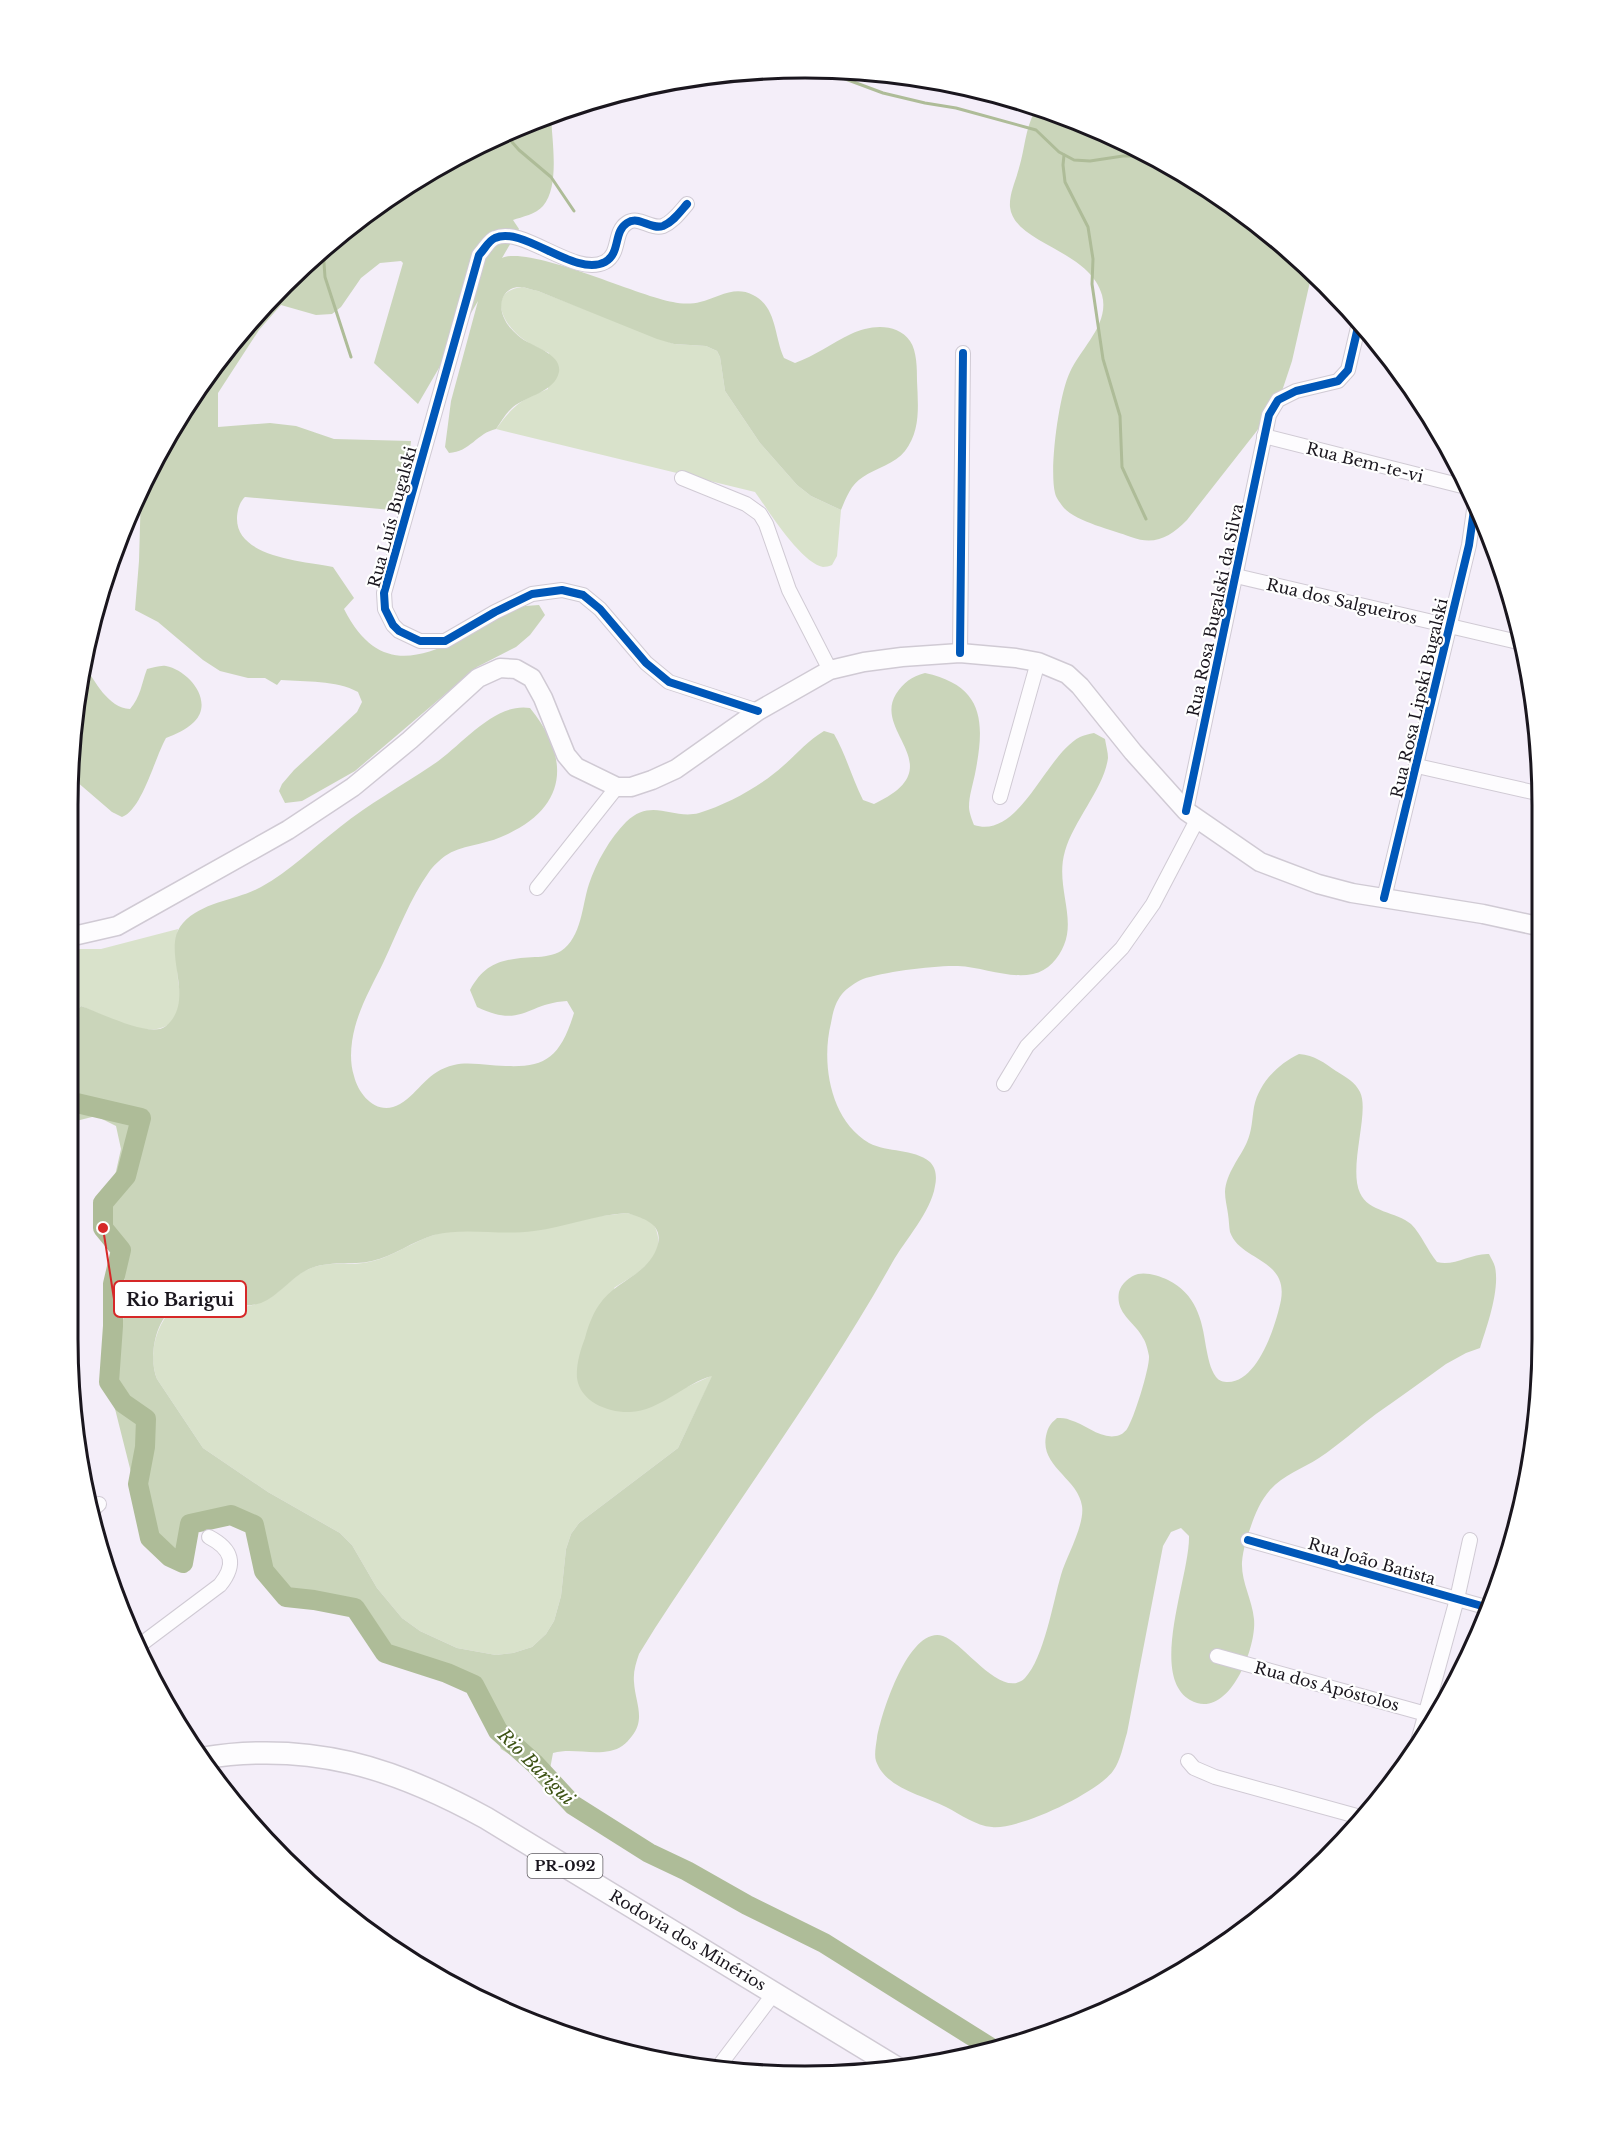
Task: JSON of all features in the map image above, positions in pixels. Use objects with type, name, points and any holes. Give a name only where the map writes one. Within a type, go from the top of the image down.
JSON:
[{"type":"main road","points":[[78,935],[117,926],[288,830],[352,787],[410,740],[478,678],[500,668],[516,669],[532,678],[543,698],[566,755],[576,767],[617,787],[631,787],[676,769],[758,711],[830,669],[883,660],[960,653],[1038,662],[1067,674],[1080,686],[1133,752],[1191,816],[1260,862],[1318,884],[1352,893],[1483,914],[1532,925]]},
{"type":"main road","name":"Rodovia dos Minérios","points":[[211,1757],[253,1753],[287,1753],[327,1757],[359,1764],[419,1784],[448,1797],[775,1992],[886,2061]]},
{"type":"street","name":"Rua Luís Bugalski","points":[[687,204],[674,219],[664,225],[654,227],[635,220],[627,223],[619,234],[614,254],[605,262],[591,266],[509,235],[494,238],[479,255],[384,593],[385,609],[393,625],[399,631],[420,641],[445,640],[532,594],[562,590],[583,595],[600,609],[646,663],[669,682],[758,711]]},
{"type":"street","name":"Rua Rosa Bugalski da Silva","points":[[1004,1084],[1027,1046],[1122,948],[1153,904],[1191,816],[1269,415],[1278,400],[1296,391],[1338,381],[1348,370],[1357,332]]},
{"type":"street","points":[[960,653],[963,353]]},
{"type":"street","name":"Rua Bem-te-vi","points":[[1264,436],[1458,485]]},
{"type":"street","points":[[682,478],[746,504],[759,514],[766,524],[789,590],[830,669]]},
{"type":"street","name":"Rua Rosa Lipski Bugalski","points":[[1384,898],[1469,545],[1473,518]]},
{"type":"street","name":"Rua dos Salgueiros","points":[[1236,576],[1513,641]]},
{"type":"street","points":[[1000,797],[1038,662]]},
{"type":"street","points":[[1417,766],[1531,792]]},
{"type":"street","points":[[537,888],[617,787]]},
{"type":"street","points":[[144,1642],[220,1585],[229,1574],[231,1563],[227,1551],[220,1543],[209,1537]]},
{"type":"street","name":"Rua João Batista","points":[[1248,1540],[1481,1606]]},
{"type":"street","points":[[1433,1705],[1470,1540]]},
{"type":"street","name":"Rua dos Apóstolos","points":[[1217,1656],[1427,1714]]},
{"type":"street","points":[[1188,1761],[1194,1768],[1215,1777],[1354,1815]]},
{"type":"street","points":[[729,2060],[775,1992]]},
{"type":"green space","points":[[1033,115],[1039,117],[1083,133],[1168,175],[1248,228],[1310,282],[1292,361],[1280,397],[1256,432],[1187,520],[1162,538],[1140,540],[1086,521],[1064,508],[1055,493],[1054,450],[1062,397],[1070,372],[1098,326],[1103,306],[1102,295],[1094,280],[1083,267],[1037,239],[1015,220],[1010,202]]},
{"type":"green space","points":[[552,124],[554,163],[552,187],[543,206],[529,215],[513,220],[519,229],[502,258],[516,256],[559,265],[676,303],[697,303],[726,293],[746,292],[761,300],[767,307],[784,358],[795,363],[858,331],[874,327],[898,331],[910,341],[914,350],[918,408],[914,435],[901,455],[855,483],[841,510],[811,496],[797,485],[760,443],[725,391],[717,351],[706,346],[674,344],[657,339],[524,287],[509,290],[501,303],[508,326],[524,340],[552,356],[559,366],[559,372],[556,379],[546,389],[513,407],[496,429],[484,434],[463,449],[449,453],[445,447],[451,401],[478,301],[418,404],[374,363],[403,263],[401,261],[380,263],[361,278],[341,307],[332,314],[316,315],[281,305],[259,330],[218,393],[218,427],[270,423],[296,426],[334,439],[411,441],[408,467],[416,480],[410,491],[405,493],[403,511],[245,497],[239,506],[237,518],[240,531],[248,542],[274,555],[333,567],[354,598],[344,609],[363,637],[383,651],[405,656],[427,652],[451,643],[525,606],[539,605],[545,615],[530,635],[516,647],[477,667],[355,771],[302,801],[285,803],[279,791],[282,784],[357,712],[362,702],[358,692],[340,685],[320,682],[281,680],[277,685],[265,678],[248,678],[220,671],[203,660],[158,622],[135,610],[140,511],[175,441],[228,362],[291,291],[362,228],[401,201],[483,153]]},
{"type":"green space","points":[[522,287],[538,291],[674,344],[706,346],[717,351],[725,391],[760,443],[797,485],[811,496],[841,510],[837,556],[832,565],[823,567],[805,556],[786,535],[755,492],[496,429],[518,404],[548,389],[549,353],[529,343],[516,333],[504,318],[501,302],[504,295]]},
{"type":"green space","points":[[166,666],[183,673],[200,696],[202,705],[200,714],[188,727],[166,738],[142,794],[129,812],[122,817],[112,812],[79,784],[84,710],[90,674],[109,699],[115,704],[130,709],[139,695],[147,669]]},
{"type":"green space","points":[[925,673],[945,679],[960,687],[970,697],[976,709],[980,739],[969,807],[974,825],[990,826],[1005,820],[1019,808],[1055,760],[1080,737],[1094,733],[1105,739],[1108,758],[1101,781],[1069,839],[1065,851],[1062,876],[1068,923],[1064,945],[1052,963],[1033,974],[1005,974],[958,966],[909,970],[863,979],[849,987],[840,997],[833,1015],[827,1055],[828,1072],[837,1105],[845,1120],[869,1143],[908,1152],[930,1162],[936,1176],[933,1196],[923,1216],[897,1254],[825,1373],[639,1654],[634,1678],[639,1716],[632,1736],[622,1746],[610,1751],[553,1753],[550,1769],[557,1784],[501,1749],[484,1705],[464,1688],[406,1667],[347,1609],[288,1597],[266,1584],[257,1538],[228,1520],[207,1518],[189,1547],[180,1554],[161,1541],[143,1520],[111,1393],[128,1290],[105,1220],[121,1149],[116,1126],[96,1116],[78,1120],[78,1009],[81,1006],[137,1027],[159,1029],[166,1026],[175,1015],[179,1002],[175,946],[177,934],[183,923],[191,916],[200,910],[251,892],[272,881],[351,819],[442,758],[490,719],[516,708],[530,708],[544,728],[553,747],[557,765],[556,782],[550,798],[539,813],[523,826],[494,840],[451,852],[431,870],[410,904],[364,1002],[354,1033],[351,1058],[352,1070],[360,1091],[371,1102],[384,1108],[400,1104],[430,1077],[454,1065],[467,1063],[522,1066],[545,1060],[561,1044],[568,1030],[574,1013],[567,1001],[504,1016],[477,1007],[470,990],[489,967],[497,963],[552,955],[568,945],[577,929],[595,868],[620,828],[635,815],[645,811],[689,814],[721,805],[765,781],[824,731],[834,734],[863,800],[874,804],[897,790],[908,777],[910,763],[891,708],[896,694],[908,680]],"holes":[[[627,1213],[645,1219],[657,1231],[658,1244],[648,1263],[606,1296],[594,1313],[579,1358],[577,1373],[579,1386],[584,1394],[597,1404],[613,1410],[630,1412],[652,1407],[692,1384],[712,1376],[678,1448],[579,1523],[571,1534],[566,1549],[561,1596],[554,1621],[546,1634],[532,1647],[513,1653],[496,1655],[457,1648],[420,1631],[402,1618],[377,1588],[352,1545],[340,1533],[268,1492],[203,1448],[157,1379],[154,1370],[155,1339],[163,1319],[169,1311],[187,1301],[197,1299],[239,1305],[261,1303],[274,1296],[309,1269],[324,1265],[372,1261],[434,1235],[459,1232],[534,1231]]]},
{"type":"green space","points":[[178,929],[176,955],[180,999],[175,1016],[166,1026],[154,1029],[140,1028],[124,1024],[81,1006],[78,1009],[78,949],[101,949]]},
{"type":"green space","points":[[1299,1054],[1323,1062],[1350,1080],[1360,1092],[1363,1113],[1356,1169],[1357,1182],[1364,1199],[1376,1208],[1411,1224],[1437,1262],[1450,1263],[1489,1254],[1495,1267],[1496,1286],[1480,1348],[1446,1364],[1326,1453],[1281,1480],[1267,1494],[1253,1521],[1242,1562],[1243,1577],[1254,1619],[1251,1647],[1237,1679],[1228,1692],[1216,1701],[1204,1704],[1190,1700],[1178,1687],[1172,1669],[1171,1648],[1174,1624],[1188,1554],[1189,1536],[1181,1528],[1171,1532],[1163,1546],[1127,1733],[1118,1762],[1104,1780],[1075,1799],[1038,1816],[1020,1823],[992,1827],[974,1822],[896,1785],[881,1771],[876,1761],[875,1750],[884,1710],[891,1692],[908,1657],[919,1644],[931,1636],[943,1636],[994,1677],[1005,1682],[1016,1683],[1025,1678],[1038,1657],[1061,1575],[1082,1514],[1079,1496],[1049,1456],[1046,1447],[1048,1430],[1057,1418],[1062,1418],[1104,1435],[1121,1435],[1134,1415],[1147,1371],[1149,1356],[1145,1342],[1120,1306],[1119,1292],[1124,1283],[1135,1275],[1149,1274],[1168,1280],[1185,1292],[1200,1317],[1211,1367],[1220,1380],[1228,1382],[1239,1380],[1257,1363],[1270,1337],[1279,1311],[1281,1286],[1271,1268],[1235,1242],[1230,1232],[1225,1192],[1231,1172],[1249,1138],[1254,1107],[1260,1090],[1270,1075]]},
{"type":"green space","points":[[627,1213],[645,1218],[652,1223],[657,1233],[658,1246],[655,1254],[644,1267],[614,1288],[687,1387],[713,1375],[678,1448],[579,1523],[571,1534],[566,1549],[561,1596],[554,1621],[546,1634],[532,1647],[496,1655],[457,1648],[420,1631],[402,1618],[377,1588],[352,1545],[340,1533],[268,1492],[203,1448],[157,1379],[153,1361],[155,1342],[167,1315],[180,1302],[196,1299],[231,1306],[250,1306],[267,1299],[296,1276],[309,1269],[329,1264],[356,1264],[372,1261],[441,1233]]},
{"type":"waterway","points":[[848,80],[883,93],[956,108],[1036,130],[1059,152],[1074,160],[1090,161],[1133,156]]},
{"type":"waterway","points":[[511,140],[551,177],[574,211]]},
{"type":"waterway","points":[[1064,155],[1065,182],[1088,227],[1093,259],[1092,284],[1103,359],[1120,416],[1122,467],[1146,519]]},
{"type":"waterway","points":[[324,260],[325,277],[351,357]]},
{"type":"waterway","name":"Rio Barigui","points":[[78,1103],[141,1118],[126,1176],[103,1203],[103,1228],[121,1250],[113,1284],[109,1382],[123,1403],[146,1419],[145,1447],[138,1484],[150,1538],[170,1557],[183,1563],[190,1524],[231,1515],[254,1525],[264,1571],[286,1597],[355,1608],[385,1653],[447,1673],[474,1685],[498,1731],[535,1764],[573,1805],[649,1853],[824,1943],[984,2043]]},
{"type":"cycle path","points":[[687,204],[663,226],[658,227],[640,221],[627,223],[620,232],[610,258],[593,265],[564,258],[534,244],[507,236],[493,239],[479,255],[384,593],[385,609],[393,625],[399,631],[420,641],[445,641],[532,594],[562,590],[583,595],[600,609],[646,663],[669,682],[758,711]]},
{"type":"cycle path","points":[[1186,811],[1269,415],[1278,400],[1296,391],[1338,381],[1348,370],[1357,332]]},
{"type":"cycle path","points":[[960,653],[963,353]]},
{"type":"cycle path","points":[[1384,898],[1469,545],[1473,518]]},
{"type":"cycle path","points":[[1248,1540],[1481,1606]]},
{"type":"place","name":"Rio Barigui","points":[[103,1228]]}]
